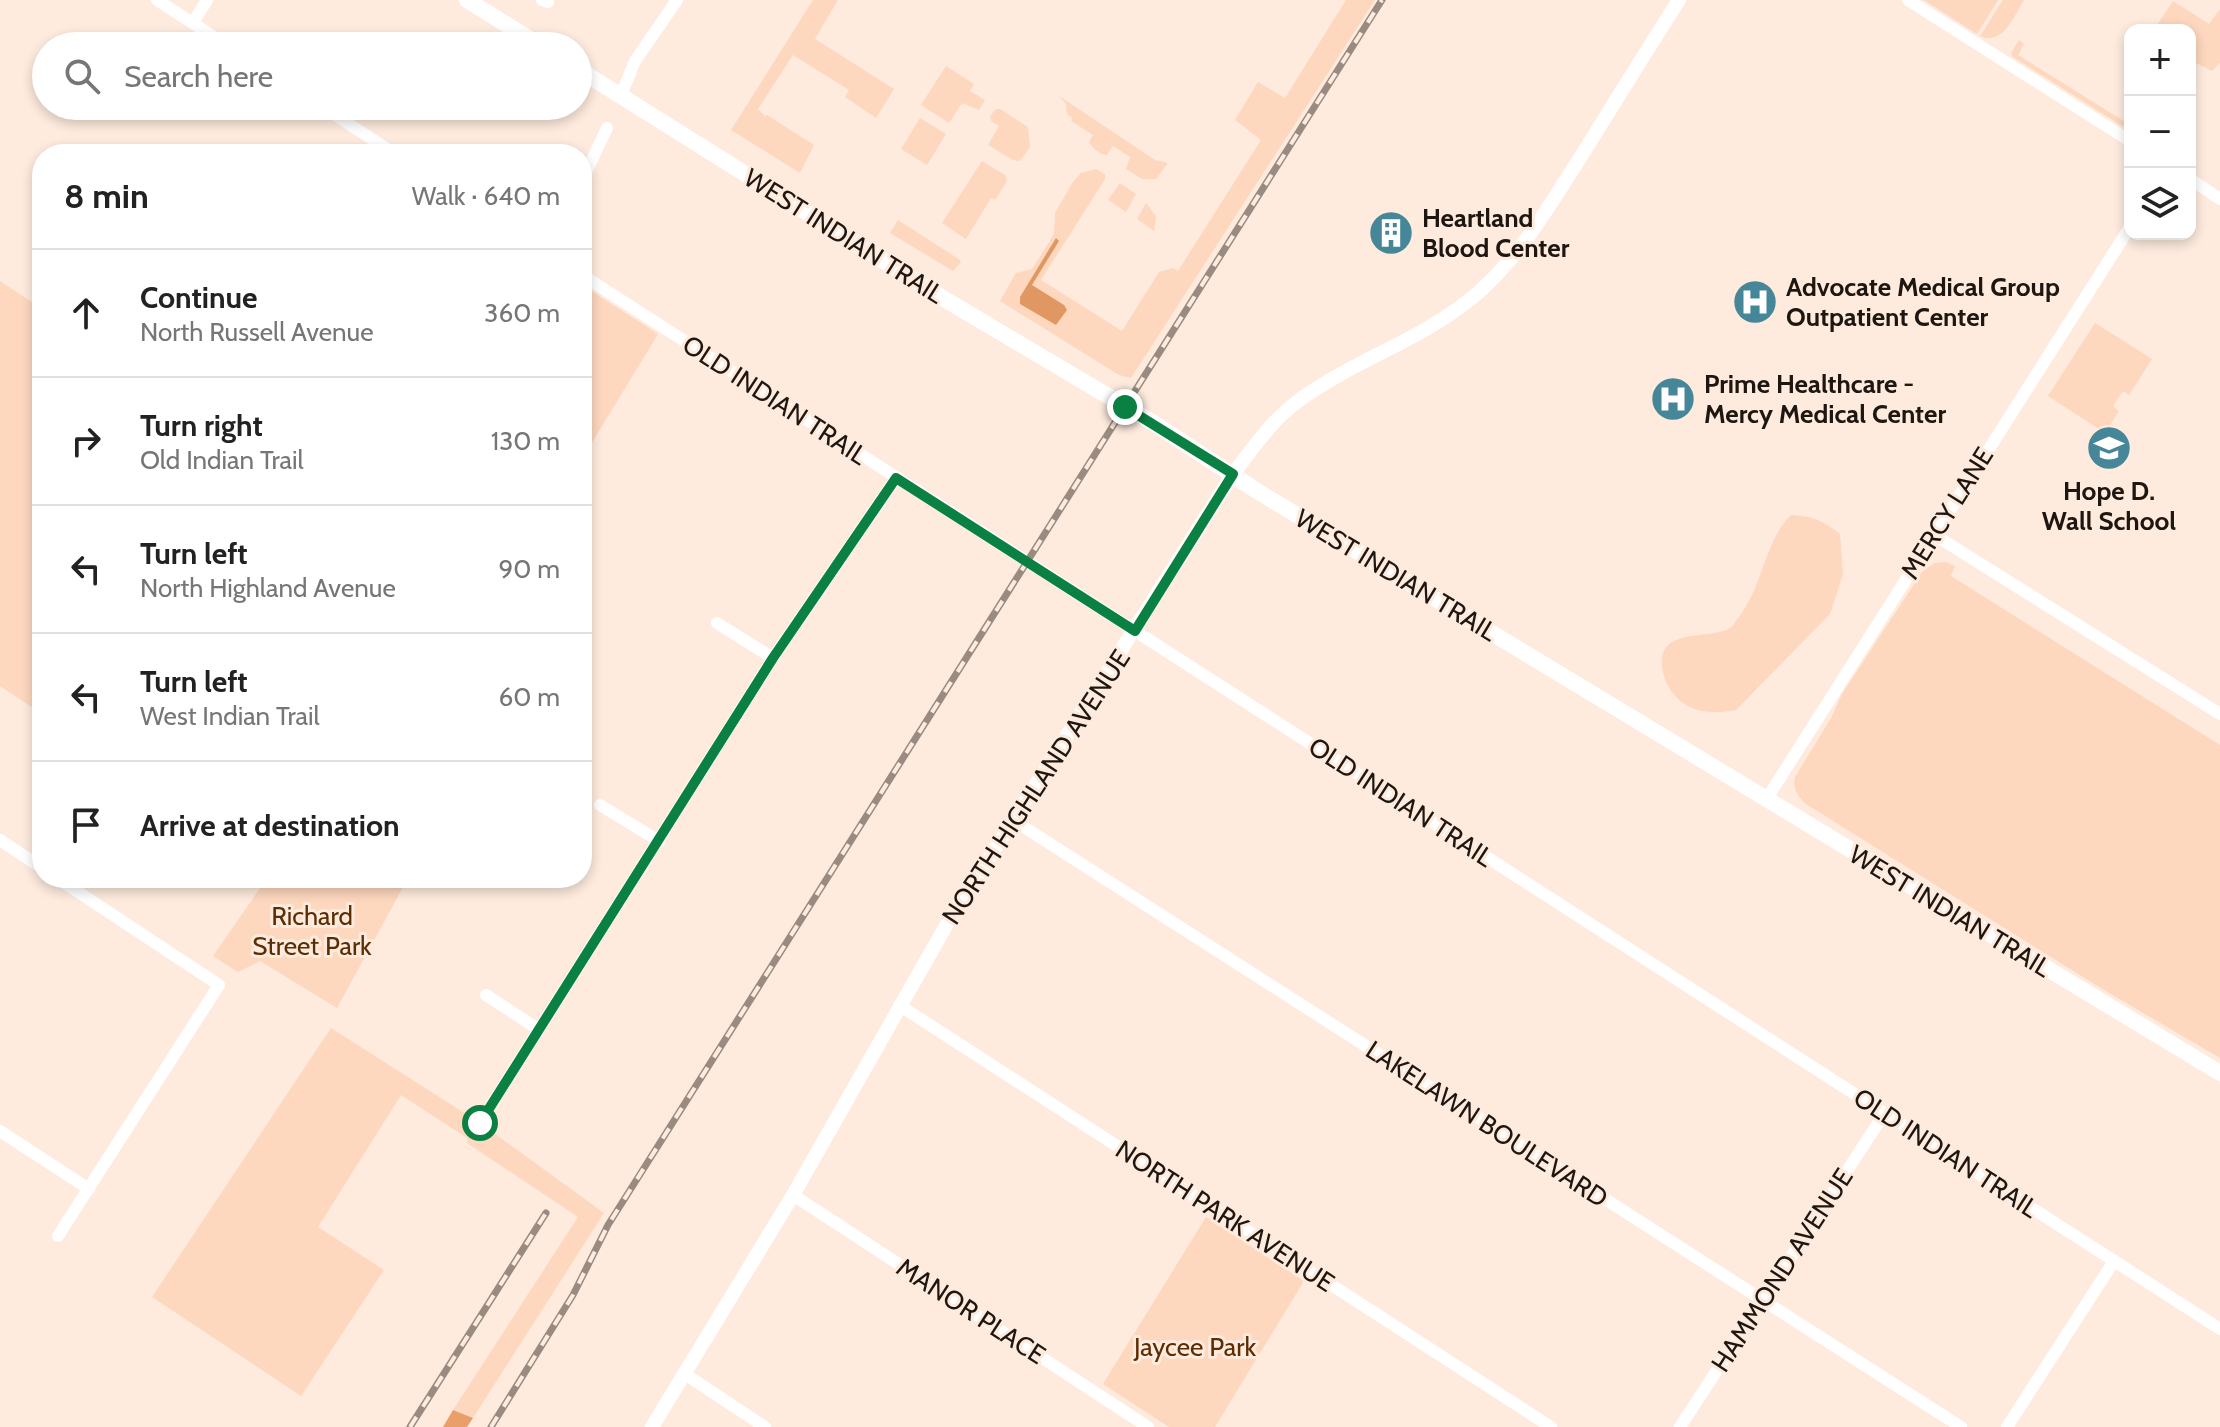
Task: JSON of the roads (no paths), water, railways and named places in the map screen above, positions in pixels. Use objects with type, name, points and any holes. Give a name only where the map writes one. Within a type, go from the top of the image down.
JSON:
[{"type":"main road","points":[[467,0],[518,32]]},
{"type":"main road","name":"WEST INDIAN TRAIL","points":[[592,77],[956,306],[2220,1073]]},
{"type":"street","points":[[157,0],[207,32]]},
{"type":"street","points":[[193,23],[207,0]]},
{"type":"street","points":[[621,95],[635,61],[677,0]]},
{"type":"street","name":"NORTH HIGHLAND AVENUE","points":[[652,1427],[793,1195],[899,1005],[1233,474],[1264,432],[1291,406],[1325,383],[1427,329],[1462,306],[1498,273],[1543,217],[1679,0]]},
{"type":"street","points":[[1908,0],[2124,137]]},
{"type":"street","points":[[343,120],[380,144]]},
{"type":"street","points":[[592,160],[607,128]]},
{"type":"street","points":[[2196,183],[2220,199]]},
{"type":"street","name":"MERCY LANE","points":[[1766,800],[2124,236]]},
{"type":"street","name":"OLD INDIAN TRAIL","points":[[592,281],[2220,1329]]},
{"type":"street","points":[[480,1123],[773,658],[896,478]]},
{"type":"street","points":[[1933,534],[2220,714]]},
{"type":"street","points":[[717,623],[773,658]]},
{"type":"street","points":[[600,805],[659,841]]},
{"type":"street","name":"LAKELAWN BOULEVARD","points":[[1013,820],[1961,1427]]},
{"type":"street","points":[[0,840],[32,861]]},
{"type":"street","points":[[58,1236],[219,985],[72,888]]},
{"type":"street","points":[[486,995],[538,1029]]},
{"type":"street","name":"NORTH PARK AVENUE","points":[[899,1005],[1551,1427]]},
{"type":"street","name":"HAMMOND AVENUE","points":[[1680,1427],[1884,1114]]},
{"type":"street","points":[[0,1131],[89,1189]]},
{"type":"street","name":"MANOR PLACE","points":[[793,1195],[1148,1427]]},
{"type":"street","points":[[2007,1427],[2114,1261]]},
{"type":"street","points":[[685,1374],[765,1427]]},
{"type":"railway","points":[[491,1427],[573,1295],[608,1225],[1382,0]]},
{"type":"railway","points":[[410,1427],[546,1213]]},
{"type":"place","name":"Heartland Blood Center","points":[[1391,233]]},
{"type":"place","name":"Advocate Medical Group Outpatient Center","points":[[1755,302]]},
{"type":"place","name":"Prime Healthcare - Mercy Medical Center","points":[[1673,399]]},
{"type":"place","name":"Hope D. Wall School","points":[[2109,448]]},
{"type":"park label","name":"Richard Street Park","points":[[312,931]]},
{"type":"park label","name":"Jaycee Park","points":[[1195,1347]]}]
